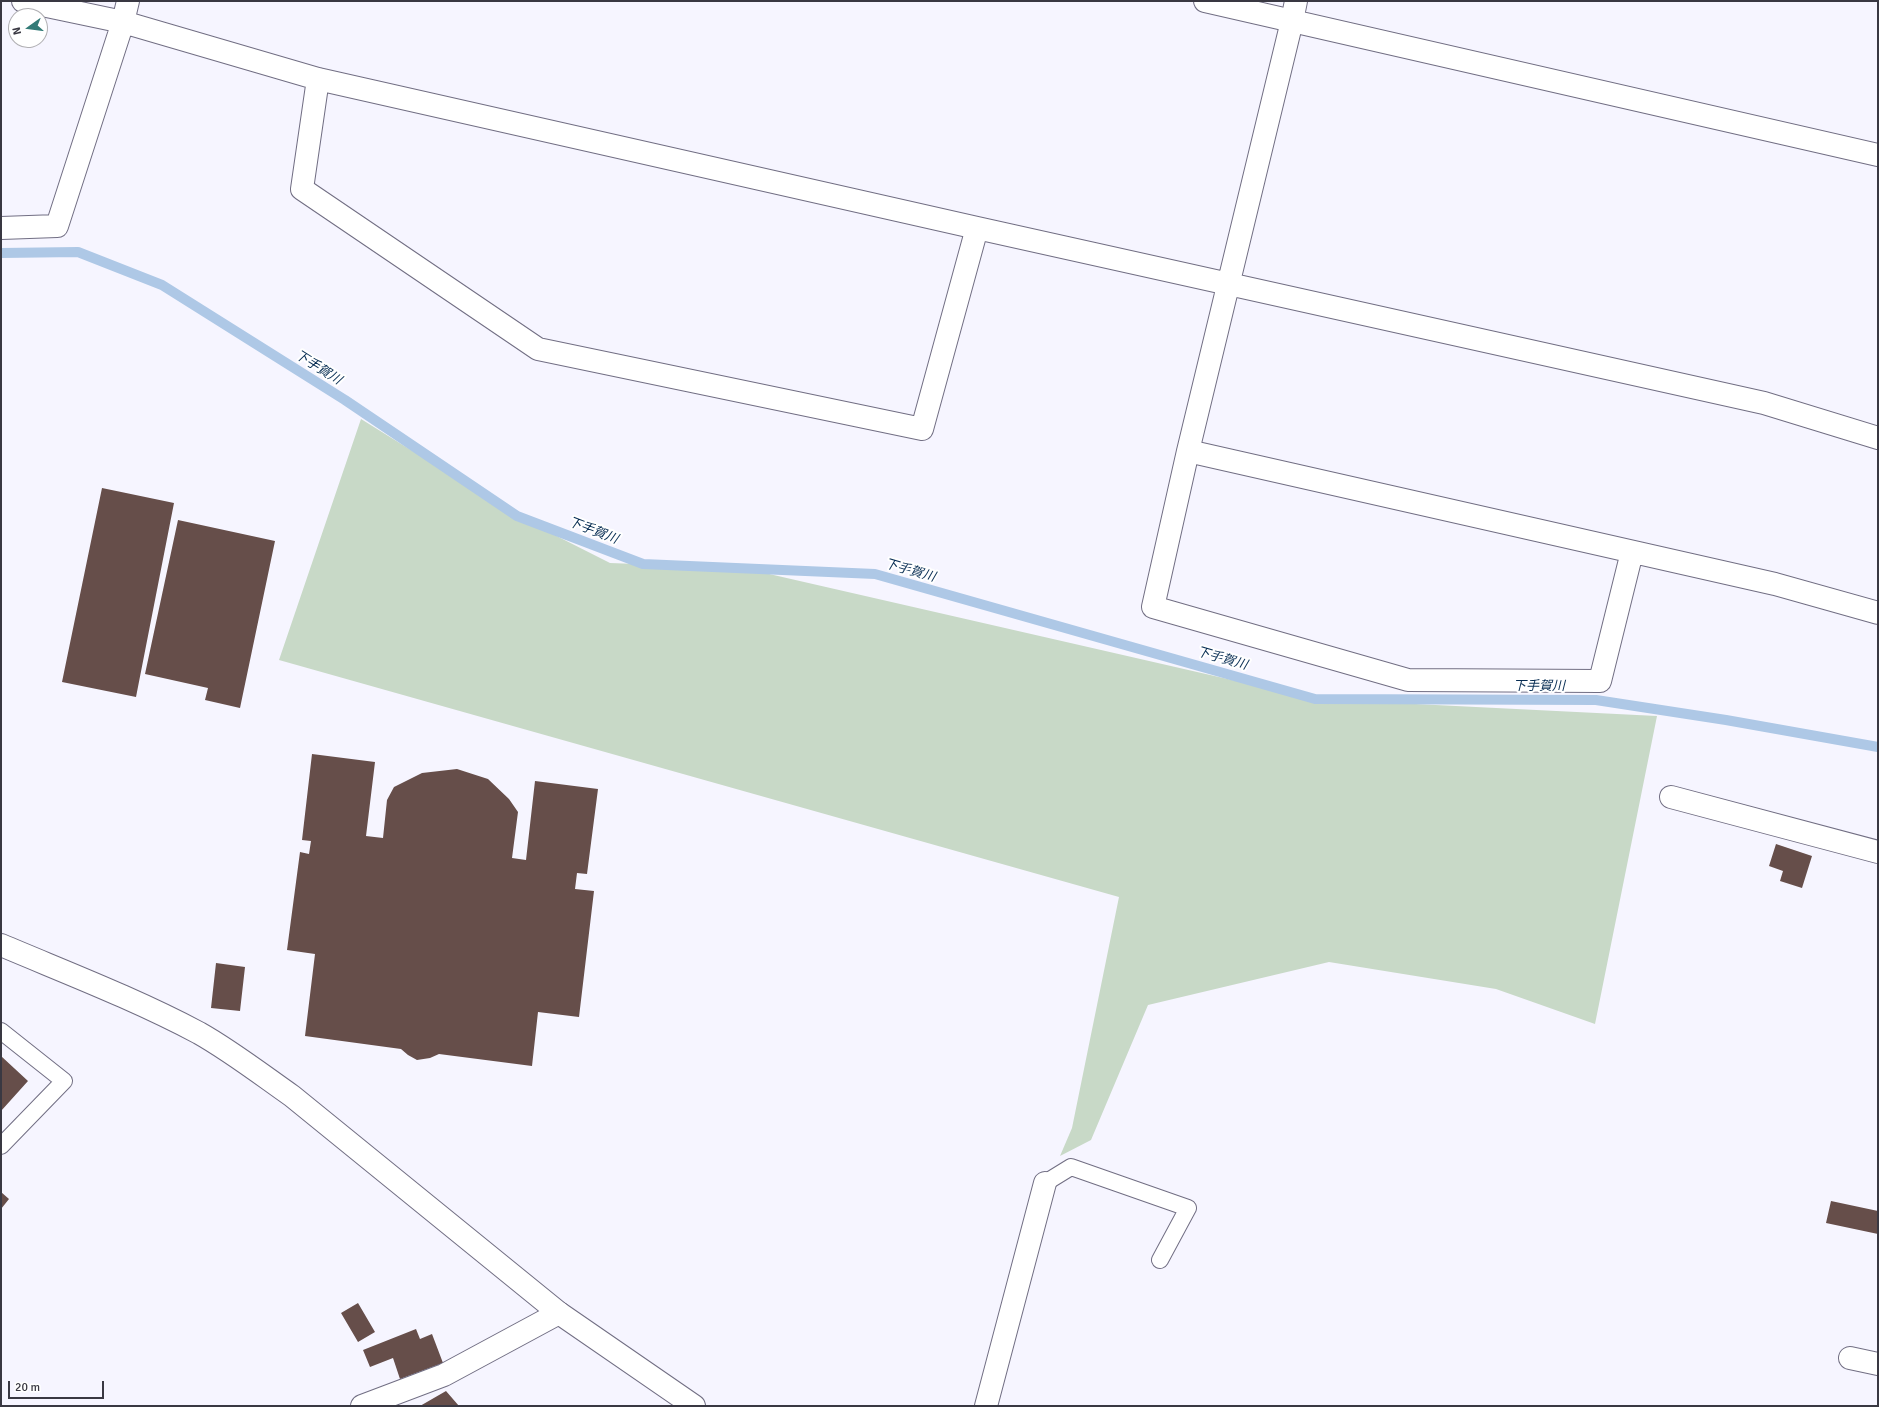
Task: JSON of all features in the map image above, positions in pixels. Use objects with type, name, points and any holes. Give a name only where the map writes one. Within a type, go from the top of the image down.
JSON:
[{"type":"street","points":[[23,1],[123,22],[318,79],[977,228],[1764,403],[1878,438]]},
{"type":"street","points":[[1,228],[57,226],[123,22],[128,1]]},
{"type":"street","points":[[1205,1],[1294,11],[1878,154]]},
{"type":"street","points":[[1294,11],[1188,451],[1153,607],[1408,680],[1600,681],[1632,552]]},
{"type":"street","points":[[318,79],[302,189],[538,349],[922,429],[977,228]]},
{"type":"street","points":[[1188,451],[1776,584],[1878,613]]},
{"type":"street","points":[[1671,797],[1878,852]]},
{"type":"street","points":[[1,945],[138,1003],[206,1038],[292,1096],[559,1313],[694,1406]]},
{"type":"street","points":[[986,1406],[1045,1184]]},
{"type":"street","points":[[366,1405],[444,1375],[559,1313]]},
{"type":"street","points":[[1850,1358],[1878,1364]]},
{"type":"lane","points":[[1,1031],[64,1081],[1,1146]]},
{"type":"lane","points":[[1045,1184],[1071,1167],[1188,1208],[1160,1260]]},
{"type":"green space","points":[[361,419],[517,516],[610,563],[743,568],[1315,699],[1657,716],[1595,1024],[1496,989],[1329,962],[1148,1005],[1091,1140],[1060,1156],[1072,1128],[1119,897],[279,660]]},
{"type":"building","points":[[102,488],[174,503],[136,697],[62,682]]},
{"type":"building","points":[[178,520],[275,541],[240,708],[205,700],[208,688],[145,674]]},
{"type":"building","points":[[312,754],[375,762],[366,836],[383,838],[387,800],[394,787],[422,773],[457,769],[488,779],[509,799],[518,812],[512,858],[526,860],[535,781],[598,789],[587,874],[577,873],[575,889],[594,891],[579,1017],[538,1012],[532,1066],[439,1054],[430,1058],[417,1060],[401,1049],[305,1036],[315,954],[287,950],[300,852],[309,854],[311,841],[302,840]]},
{"type":"building","points":[[1776,844],[1812,856],[1802,888],[1780,881],[1783,871],[1769,866]]},
{"type":"building","points":[[216,963],[245,967],[240,1011],[211,1008]]},
{"type":"building","points":[[1,1056],[28,1081],[1,1111]]},
{"type":"building","points":[[1,1192],[9,1199],[1,1209]]},
{"type":"building","points":[[1831,1201],[1878,1211],[1878,1234],[1826,1223]]},
{"type":"building","points":[[358,1303],[375,1332],[358,1342],[341,1313]]},
{"type":"building","points":[[416,1329],[420,1339],[432,1334],[443,1363],[400,1379],[393,1358],[370,1367],[363,1350]]},
{"type":"building","points":[[446,1391],[459,1406],[420,1406]]},
{"type":"waterway","name":"下手賀川","points":[[1,253],[78,252],[162,285],[345,400],[517,516],[643,564],[875,574],[1315,699],[1596,700],[1726,720],[1878,747]]}]
